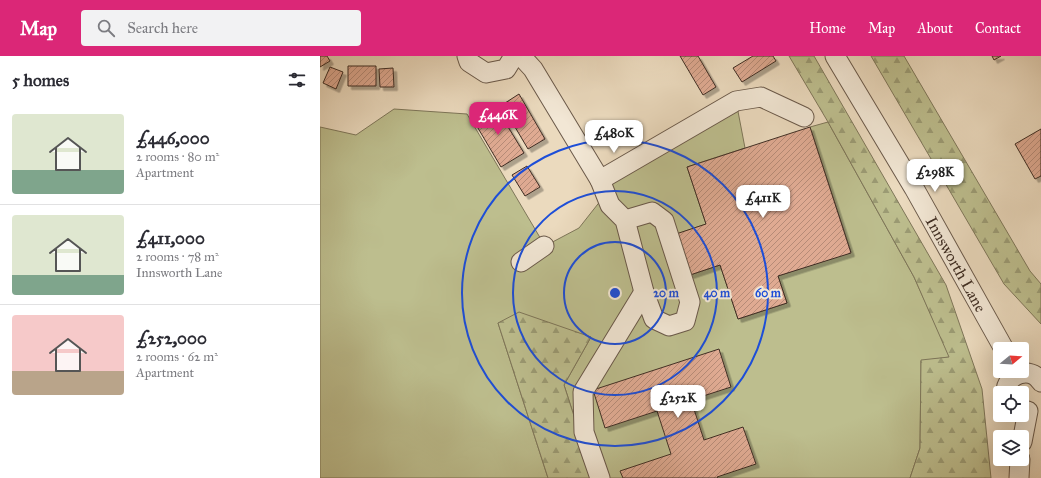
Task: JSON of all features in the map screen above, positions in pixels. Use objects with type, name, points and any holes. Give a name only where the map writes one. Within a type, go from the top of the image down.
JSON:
[{"type":"street","points":[[467,56],[469,62],[486,73],[506,69],[514,56]]},
{"type":"street","points":[[521,56],[533,69],[600,180],[610,205],[625,220],[644,292],[654,319],[669,326],[685,321],[690,302],[664,221],[652,212],[625,220]]},
{"type":"street","name":"Innsworth Lane","points":[[835,56],[914,188],[1000,342]]},
{"type":"street","points":[[600,180],[736,101],[762,97],[804,117]]},
{"type":"street","points":[[521,262],[544,246]]},
{"type":"street","points":[[600,478],[584,432],[583,392],[644,292]]},
{"type":"street","points":[[1029,374],[1034,375],[1041,382]]},
{"type":"street","points":[[1025,430],[1030,408]]},
{"type":"street","points":[[1019,478],[1020,466]]},
{"type":"green space","points":[[789,56],[814,56],[946,285],[982,389],[991,478],[910,478],[920,448],[921,360],[949,357],[914,277],[828,122]]},
{"type":"green space","points":[[871,56],[904,56],[1030,271],[1041,284],[1041,324],[1004,284]]},
{"type":"green space","points":[[736,101],[745,148],[687,167],[706,224],[677,234],[690,275],[720,265],[738,319],[787,303],[778,276],[851,252],[810,127],[828,122],[914,277],[950,357],[921,361],[920,448],[910,478],[594,478],[564,385],[591,337],[498,323],[548,478],[320,478],[320,127],[356,135],[394,109],[467,114],[545,246],[579,228],[605,195],[600,180]]},
{"type":"green space","points":[[519,312],[591,337],[564,385],[594,478],[548,478],[498,323]]},
{"type":"building","points":[[320,56],[327,56],[330,61],[320,67]]},
{"type":"building","points":[[680,56],[698,56],[716,87],[703,95]]},
{"type":"building","points":[[753,56],[773,56],[776,61],[742,82],[733,68]]},
{"type":"building","points":[[992,56],[1001,56],[994,60]]},
{"type":"building","points":[[348,66],[376,66],[376,86],[348,86]]},
{"type":"building","points":[[330,67],[343,72],[336,89],[323,83]]},
{"type":"building","points":[[393,68],[394,87],[380,87],[379,69]]},
{"type":"building","points":[[519,94],[545,139],[528,149],[502,105]]},
{"type":"building","points":[[494,104],[524,153],[501,167],[472,118]]},
{"type":"building","points":[[810,127],[851,253],[778,276],[787,303],[738,319],[720,265],[690,275],[676,234],[706,224],[687,167]]},
{"type":"building","points":[[1041,129],[1041,176],[1035,179],[1015,144]]},
{"type":"building","points":[[527,166],[540,187],[525,196],[512,175]]},
{"type":"building","points":[[719,349],[731,387],[691,400],[704,440],[743,427],[756,464],[717,477],[718,478],[623,478],[620,471],[671,454],[657,411],[605,428],[593,390]]}]
